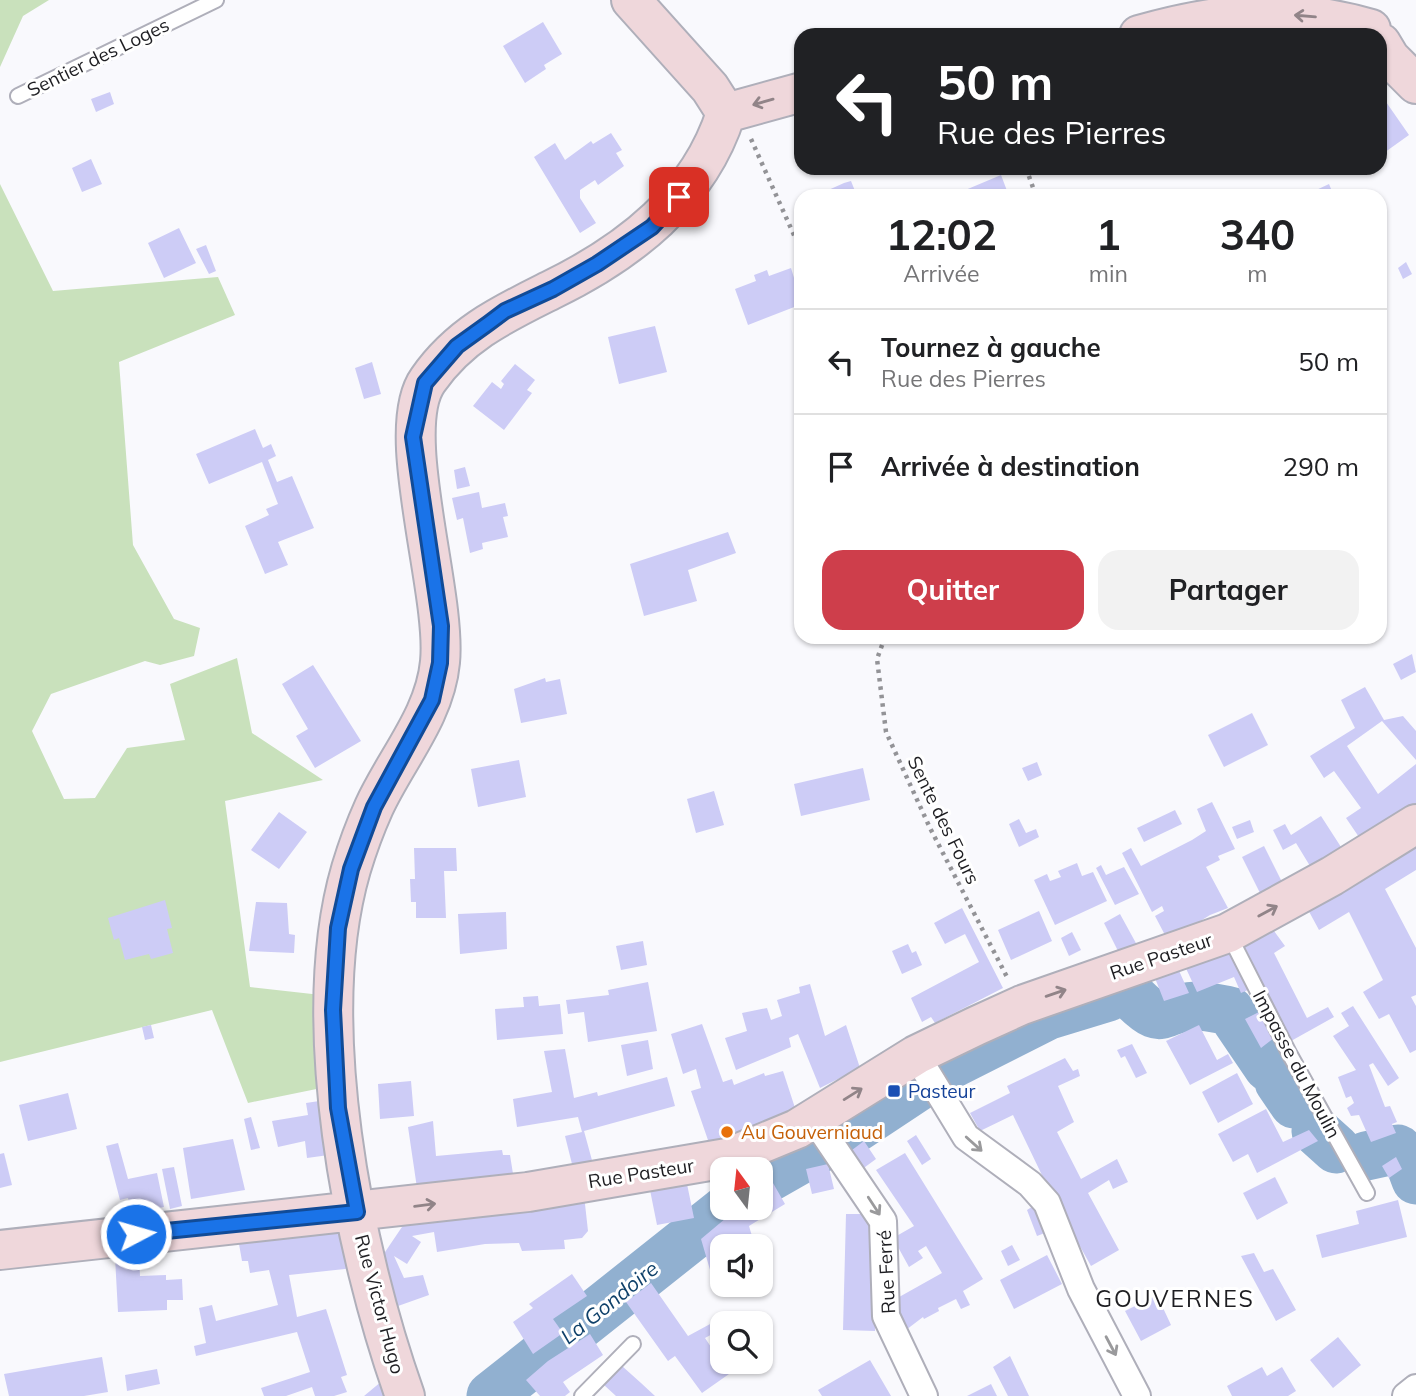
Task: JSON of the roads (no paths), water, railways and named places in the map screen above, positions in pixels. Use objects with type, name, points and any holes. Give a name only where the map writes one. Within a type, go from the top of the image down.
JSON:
[{"type":"street","points":[[631,0],[732,111],[794,94]]},
{"type":"street","points":[[1196,19],[1229,0]]},
{"type":"street","points":[[1164,28],[1196,19],[1292,15],[1334,18],[1373,27]]},
{"type":"street","points":[[1387,53],[1416,85]]},
{"type":"street","name":"Rue Victor Hugo","points":[[405,1396],[366,1259],[357,1212],[338,1108],[333,1010],[338,928],[351,869],[374,807],[432,700],[440,663],[441,626],[413,437],[425,383],[457,346],[505,311],[553,289],[652,227],[693,182],[732,111]]},
{"type":"street","name":"Rue Pasteur","points":[[0,1250],[528,1192],[727,1158],[825,1134],[926,1071],[1022,1005],[1228,933],[1332,876],[1416,824]]},
{"type":"street","points":[[926,1071],[966,1138],[1030,1184],[1047,1203],[1080,1289],[1137,1396]]},
{"type":"street","name":"Rue Ferré","points":[[825,1134],[885,1225],[886,1316],[924,1396]]},
{"type":"street","points":[[1406,1396],[1416,1388]]},
{"type":"lane","name":"Sentier des Loges","points":[[18,96],[216,0]]},
{"type":"lane","name":"Impasse du Moulin","points":[[1228,933],[1290,1055],[1367,1193]]},
{"type":"lane","points":[[582,1396],[633,1344]]},
{"type":"waterway","name":"La Gondoire","points":[[1128,992],[1156,1014],[1196,1006],[1230,1011],[1268,1067]]},
{"type":"waterway","name":"La Gondoire","points":[[774,1175],[854,1129],[952,1064],[1049,1015],[1108,997]]},
{"type":"waterway","name":"La Gondoire","points":[[1279,1082],[1294,1104]]},
{"type":"waterway","name":"La Gondoire","points":[[1316,1131],[1336,1149]]},
{"type":"waterway","name":"La Gondoire","points":[[1366,1156],[1398,1149],[1410,1164],[1416,1180]]},
{"type":"waterway","name":"La Gondoire","points":[[491,1396],[713,1220]]},
{"type":"place","name":"Pasteur","points":[[894,1091]]},
{"type":"place","name":"Au Gouverniaud","points":[[727,1132]]},
{"type":"district","name":"GOUVERNES","points":[[1175,1298]]}]
